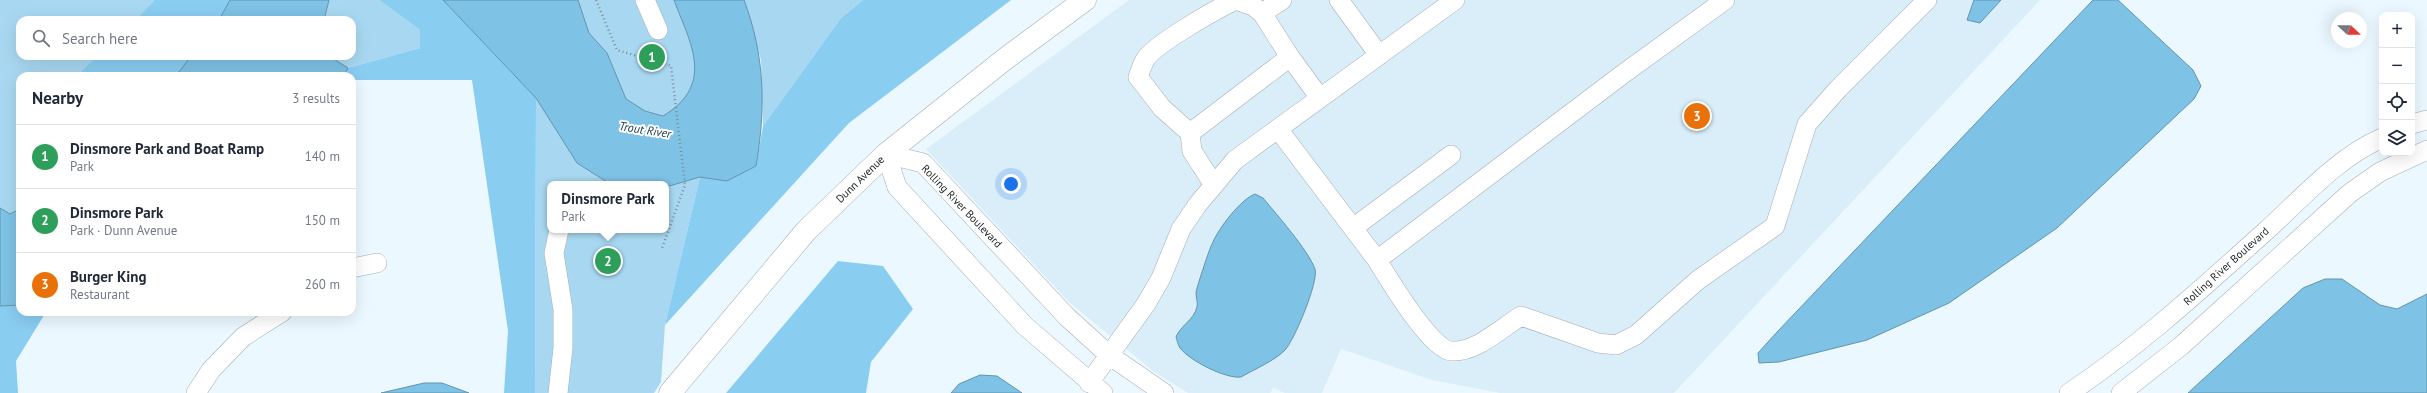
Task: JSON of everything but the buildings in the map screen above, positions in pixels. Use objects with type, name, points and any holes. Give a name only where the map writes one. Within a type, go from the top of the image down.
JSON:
[{"type":"main road","name":"Dunn Avenue","points":[[670,393],[806,231],[886,154],[1005,59],[1085,0]]},
{"type":"street","points":[[645,0],[658,30]]},
{"type":"street","points":[[1214,185],[1192,151],[1190,133],[1162,108],[1138,77],[1145,59],[1182,31],[1221,7],[1236,0],[1253,6],[1262,14],[1290,57],[1320,98]]},
{"type":"street","points":[[1262,14],[1282,0]]},
{"type":"street","points":[[1339,0],[1379,55]]},
{"type":"street","points":[[886,154],[897,187],[1024,326],[1096,388],[1109,355],[1146,304],[1161,278],[1181,230],[1214,185],[1235,160],[1455,0]]},
{"type":"street","points":[[1377,260],[1623,74],[1725,0]]},
{"type":"street","points":[[1278,129],[1377,260],[1390,283],[1434,343],[1450,351],[1471,348],[1521,316],[1598,343],[1616,345],[1636,335],[1698,280],[1775,226],[1807,124],[1927,0]]},
{"type":"street","points":[[1190,133],[1290,57]]},
{"type":"street","points":[[2415,123],[2427,120]]},
{"type":"street","name":"Rolling River Boulevard","points":[[2069,393],[2110,366],[2153,332],[2338,165],[2379,140]]},
{"type":"street","points":[[2122,393],[2182,346],[2350,194],[2380,172],[2427,150]]},
{"type":"street","name":"Rolling River Boulevard","points":[[886,154],[923,163],[1067,317],[1109,355],[1164,393]]},
{"type":"street","points":[[1353,228],[1451,155]]},
{"type":"street","points":[[558,233],[554,253],[563,317],[563,348],[558,393]]},
{"type":"street","points":[[356,267],[377,263]]},
{"type":"street","points":[[196,393],[211,370],[243,337],[276,316]]},
{"type":"path","points":[[596,0],[617,50],[672,66],[685,185],[669,229]]},
{"type":"path","points":[[662,248],[667,233]]},
{"type":"shaded area","points":[[0,0],[155,0],[155,2],[140,16],[16,16],[16,60],[93,60],[80,72],[16,72],[16,211],[10,214],[0,208]]},
{"type":"shaded area","points":[[155,0],[230,0],[221,16],[140,16]]},
{"type":"shaded area","points":[[329,0],[379,0],[420,30],[420,48],[348,68],[335,60],[356,60],[356,16],[325,16]]},
{"type":"shaded area","points":[[379,0],[443,0],[536,98],[535,393],[504,393],[508,331],[472,80],[356,80],[356,72],[346,72],[348,68],[420,48],[420,30]]},
{"type":"shaded area","points":[[578,0],[674,0],[692,47],[694,62],[694,76],[690,90],[680,103],[664,116],[645,111],[626,99],[607,53],[589,33]]},
{"type":"shaded area","points":[[744,0],[863,0],[841,18],[763,126],[761,60]]},
{"type":"shaded area","points":[[863,0],[1011,0],[849,123],[665,325],[700,177],[727,181],[756,166],[763,126],[841,18]]},
{"type":"shaded area","points":[[1129,0],[2040,0],[1674,393],[1500,393],[1432,380],[1341,349],[1322,393],[1285,393],[1273,388],[1270,393],[1188,393],[1153,371],[1069,302],[926,149]]},
{"type":"shaded area","points":[[93,60],[188,60],[179,72],[80,72]]},
{"type":"shaded area","points":[[536,98],[577,163],[605,181],[547,181],[547,233],[669,233],[669,186],[700,177],[665,325],[661,382],[654,393],[535,393]]},
{"type":"shaded area","points":[[838,261],[883,266],[913,309],[871,362],[866,393],[726,393]]},
{"type":"shaded area","points":[[16,305],[16,316],[44,316],[16,361],[18,393],[0,393],[0,306]]},
{"type":"water","points":[[230,0],[329,0],[325,16],[221,16]]},
{"type":"water","name":"Trout River","points":[[443,0],[578,0],[589,33],[607,53],[626,99],[645,111],[663,116],[679,104],[689,90],[694,77],[692,47],[674,0],[744,0],[756,41],[762,82],[761,123],[756,166],[727,181],[700,177],[669,186],[669,181],[605,181],[577,163],[536,98]]},
{"type":"water","points":[[1974,0],[2001,0],[1980,23],[1967,20]]},
{"type":"water","points":[[2093,0],[2118,0],[2193,70],[2201,86],[2194,99],[2057,228],[1949,303],[1867,340],[1779,362],[1759,363],[1758,353],[1777,332]]},
{"type":"water","points":[[188,60],[335,60],[348,68],[346,72],[179,72]]},
{"type":"water","points":[[1255,194],[1263,198],[1306,252],[1315,269],[1315,276],[1310,298],[1305,311],[1285,350],[1270,361],[1241,377],[1234,377],[1209,368],[1192,358],[1180,348],[1176,337],[1195,312],[1197,305],[1196,292],[1211,246],[1216,236],[1237,208],[1249,197]]},
{"type":"water","points":[[0,208],[10,214],[16,211],[16,305],[0,306]]},
{"type":"water","points":[[2325,279],[2342,279],[2380,305],[2397,309],[2427,294],[2427,393],[2188,393],[2303,288]]},
{"type":"water","points":[[980,375],[997,376],[1022,393],[951,393],[959,384]]},
{"type":"water","points":[[424,383],[442,383],[469,393],[381,393]]},
{"type":"place","name":"Dinsmore Park and Boat Ramp","points":[[652,57]]},
{"type":"place","name":"Burger King","points":[[1697,116]]},
{"type":"place","name":"Dinsmore Park","points":[[608,261]]}]
